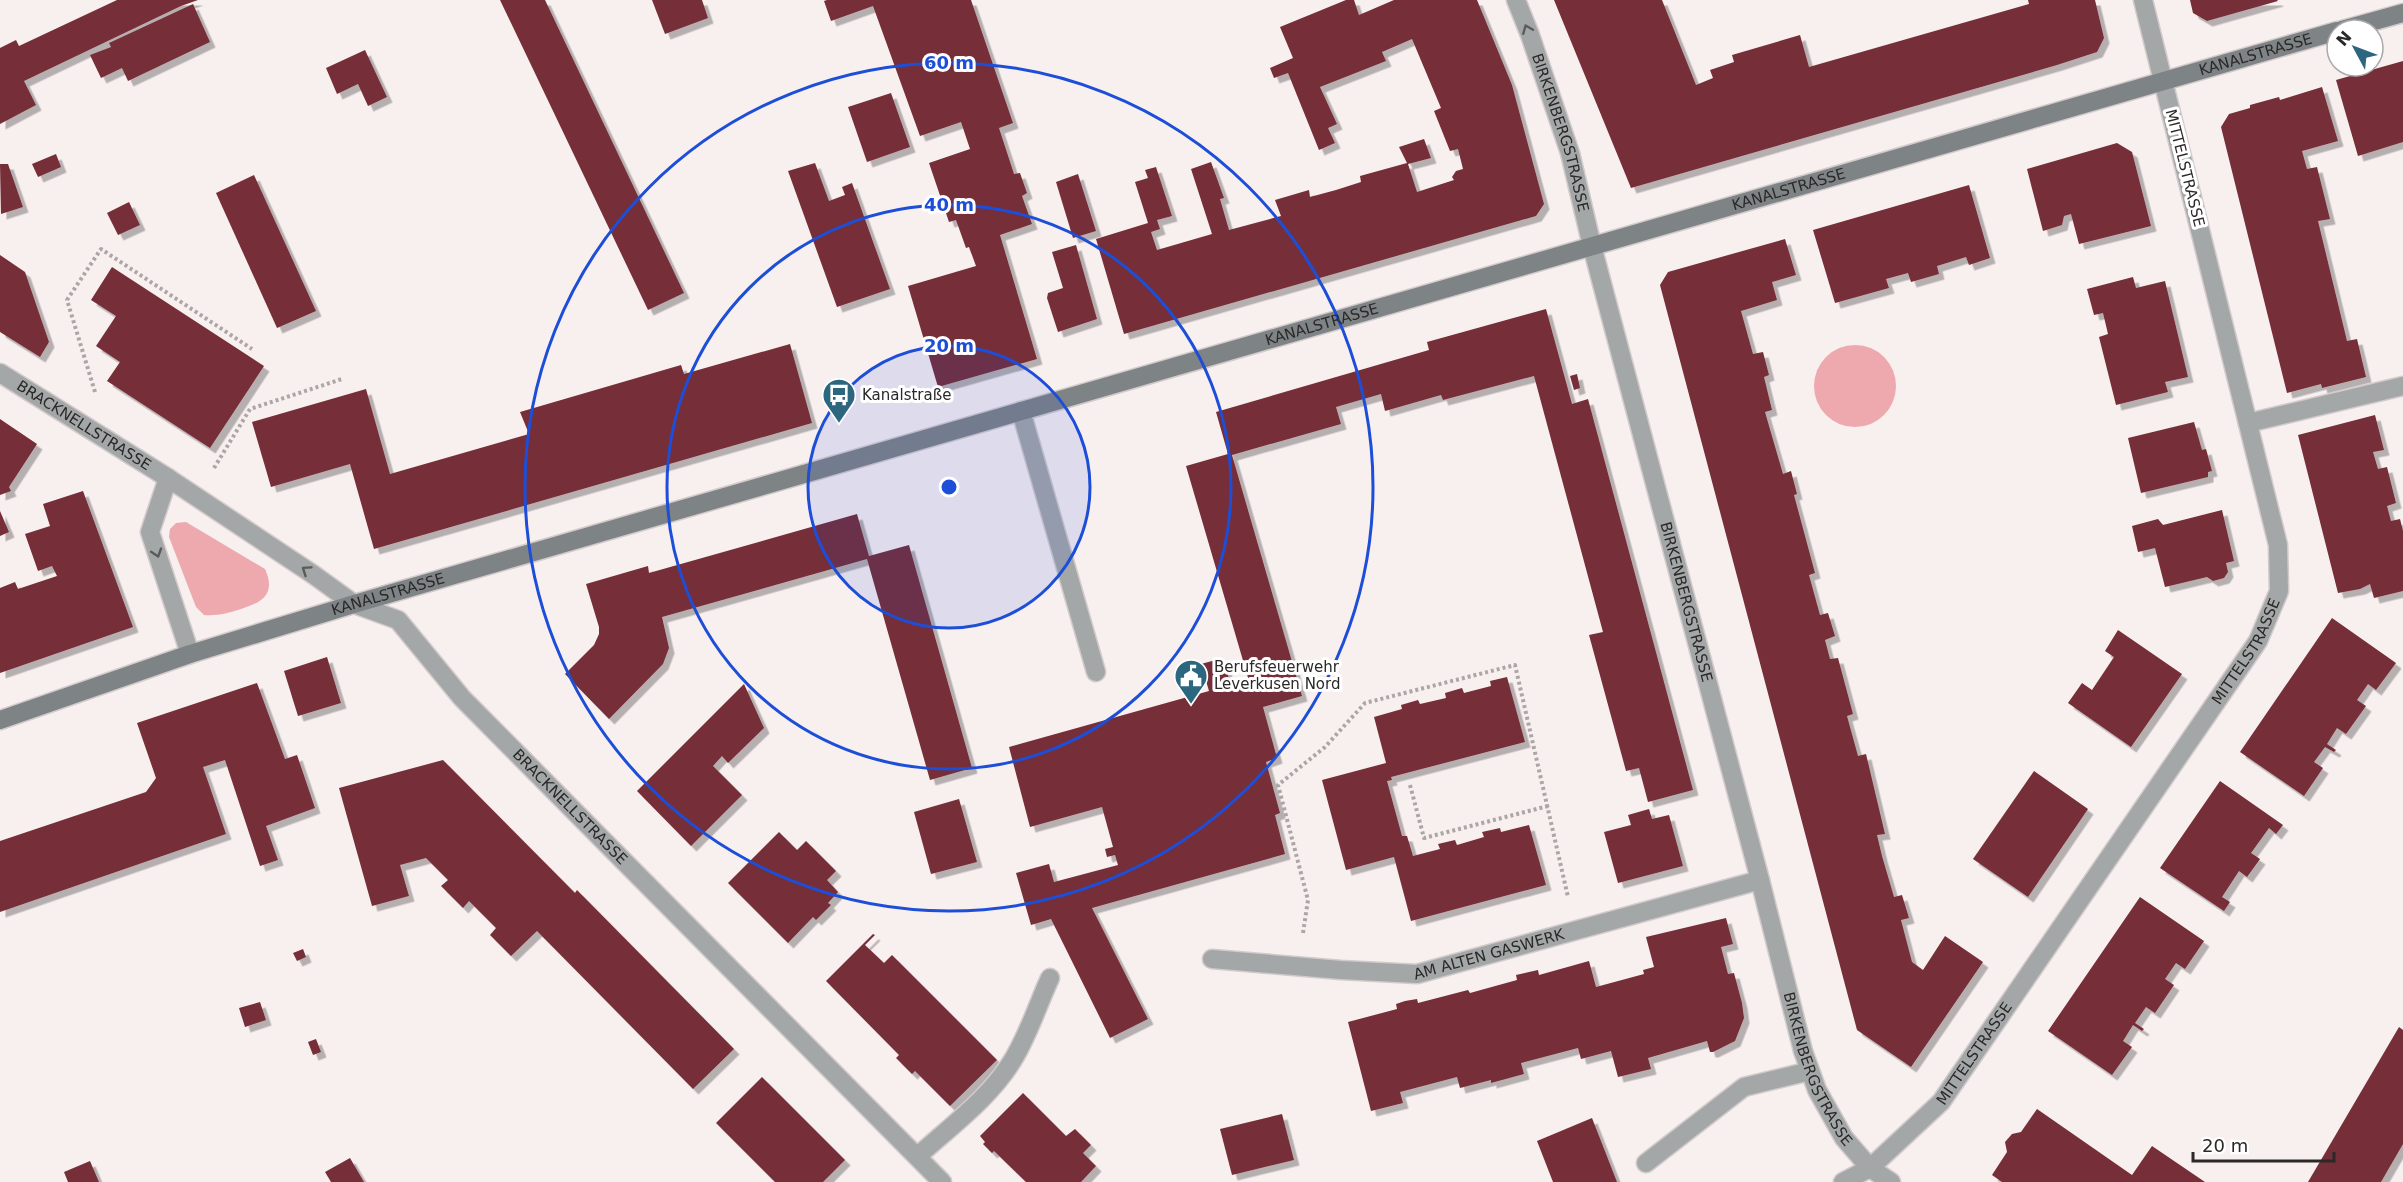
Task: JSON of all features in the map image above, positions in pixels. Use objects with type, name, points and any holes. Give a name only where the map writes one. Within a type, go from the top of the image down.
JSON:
[{"type":"street","name":"BIRKENBERGSTRASSE","points":[[1516,0],[1570,153],[1592,246],[1761,880],[1803,1051],[1817,1090],[1844,1138],[1870,1168],[1891,1182]]},
{"type":"street","name":"MITTELSTRASSE","points":[[1843,1182],[1870,1168],[1941,1102],[2258,641],[2279,591],[2278,545],[2143,0]]},
{"type":"street","points":[[2385,18],[2403,13]]},
{"type":"street","name":"KANALSTRASSE","points":[[0,720],[190,654],[354,604],[2325,34]]},
{"type":"street","name":"BRACKNELLSTRASSE","points":[[0,373],[168,478],[354,604],[398,620],[462,698],[918,1156],[932,1178]]},
{"type":"street","points":[[2248,423],[2403,386]]},
{"type":"street","points":[[1021,411],[1096,672]]},
{"type":"street","name":"BRACKNELLSTRASSE","points":[[168,478],[150,532],[190,654]]},
{"type":"street","name":"AM ALTEN GASWERK","points":[[1212,959],[1417,974],[1761,880]]},
{"type":"street","points":[[918,1156],[989,1091],[1002,1076],[1015,1056],[1050,978]]},
{"type":"street","points":[[1646,1163],[1744,1087],[1810,1071]]},
{"type":"path","points":[[112,444],[67,300],[101,249],[252,349]]},
{"type":"path","points":[[196,497],[250,409],[342,379]]},
{"type":"path","points":[[1299,967],[1308,900],[1278,785],[1325,747],[1365,703],[1515,665],[1576,930]]},
{"type":"path","points":[[1410,785],[1424,838],[1548,806]]},
{"type":"shaded area","points":[[1855,345],[1871,348],[1884,357],[1893,370],[1896,386],[1893,402],[1884,415],[1871,424],[1855,427],[1839,424],[1826,415],[1817,402],[1814,386],[1817,370],[1826,357],[1839,348]]},
{"type":"shaded area","points":[[186,522],[265,569],[269,585],[265,596],[256,603],[241,609],[218,615],[204,615],[196,607],[169,537],[170,529],[176,523]]},
{"type":"building","points":[[117,0],[198,0],[24,81],[36,105],[0,124],[0,48],[16,40],[19,46]]},
{"type":"building","points":[[500,0],[545,0],[684,293],[648,310]]},
{"type":"building","points":[[652,0],[702,0],[708,18],[665,34]]},
{"type":"building","points":[[971,0],[1013,123],[999,128],[1014,174],[1020,173],[1027,193],[1022,196],[1032,224],[1000,235],[1037,359],[938,387],[908,286],[976,266],[969,247],[966,248],[956,220],[949,222],[929,163],[970,149],[961,122],[920,136],[873,6],[831,21],[824,1]]},
{"type":"building","points":[[1346,0],[1354,0],[1359,15],[1394,0],[1477,0],[1512,85],[1544,204],[1536,216],[1124,334],[1096,239],[1148,223],[1135,182],[1148,178],[1145,170],[1156,167],[1172,216],[1157,220],[1160,229],[1151,232],[1157,250],[1212,234],[1191,169],[1211,162],[1224,198],[1220,199],[1229,230],[1281,216],[1275,200],[1309,190],[1310,197],[1336,190],[1361,182],[1360,176],[1407,163],[1399,147],[1424,139],[1431,158],[1408,164],[1417,192],[1454,180],[1452,177],[1456,171],[1463,169],[1458,149],[1450,151],[1434,111],[1441,108],[1412,39],[1382,52],[1386,61],[1320,87],[1337,124],[1328,128],[1335,143],[1319,150],[1288,73],[1274,78],[1270,68],[1293,58],[1280,27]]},
{"type":"building","points":[[1554,0],[1662,0],[1696,85],[1713,78],[1710,70],[1734,62],[1732,55],[1800,35],[1809,67],[2029,4],[2028,0],[2095,0],[2104,38],[2097,52],[2057,65],[1631,188]]},
{"type":"building","points":[[2190,0],[2278,1],[2207,21],[2193,13]]},
{"type":"building","points":[[193,4],[210,42],[128,81],[122,68],[101,78],[90,55],[111,47],[109,43]]},
{"type":"building","points":[[365,50],[387,97],[368,106],[358,84],[337,94],[326,68]]},
{"type":"building","points":[[2403,61],[2403,142],[2358,156],[2336,80],[2385,78],[2385,66]]},
{"type":"building","points":[[2322,87],[2338,141],[2302,151],[2307,169],[2317,167],[2330,219],[2318,221],[2347,341],[2357,339],[2366,377],[2322,388],[2321,384],[2287,393],[2221,127],[2229,114],[2250,108],[2250,105],[2279,97],[2280,100]]},
{"type":"building","points":[[891,93],[910,147],[867,162],[848,107]]},
{"type":"building","points":[[2117,143],[2132,152],[2151,226],[2079,244],[2071,214],[2064,216],[2062,225],[2043,231],[2027,169]]},
{"type":"building","points":[[56,154],[61,167],[38,177],[32,164]]},
{"type":"building","points":[[815,163],[829,201],[845,195],[842,187],[852,183],[890,289],[837,307],[788,171]]},
{"type":"building","points":[[0,164],[8,164],[23,207],[1,214]]},
{"type":"building","points":[[1078,174],[1096,231],[1073,238],[1056,182]]},
{"type":"building","points":[[254,175],[316,311],[277,328],[216,193]]},
{"type":"building","points":[[1969,185],[1990,258],[1969,265],[1966,257],[1937,266],[1939,274],[1911,282],[1908,273],[1886,279],[1889,288],[1835,303],[1813,230]]},
{"type":"building","points":[[129,202],[140,225],[118,235],[107,213]]},
{"type":"building","points":[[1785,239],[1796,275],[1772,282],[1777,300],[1741,311],[1753,354],[1763,352],[1769,375],[1764,377],[1772,410],[1765,412],[1783,474],[1791,471],[1797,494],[1794,495],[1815,573],[1809,575],[1820,615],[1828,613],[1835,636],[1825,640],[1830,659],[1838,658],[1853,714],[1847,716],[1858,756],[1866,754],[1885,834],[1877,835],[1882,856],[1894,897],[1902,895],[1909,918],[1901,920],[1912,962],[1923,970],[1945,936],[1983,962],[1911,1067],[1857,1030],[1660,285],[1668,272]]},
{"type":"building","points":[[1076,245],[1097,319],[1058,332],[1047,298],[1048,293],[1063,288],[1052,252]]},
{"type":"building","points":[[0,255],[25,272],[49,342],[40,357],[0,332]]},
{"type":"building","points":[[112,267],[264,366],[210,448],[107,381],[120,362],[96,346],[116,316],[91,300]]},
{"type":"building","points":[[2133,277],[2136,288],[2165,281],[2188,377],[2165,382],[2168,392],[2116,405],[2099,337],[2108,334],[2103,313],[2094,315],[2087,289]]},
{"type":"building","points":[[1546,309],[1572,404],[1588,399],[1693,790],[1648,802],[1639,768],[1626,771],[1589,635],[1603,632],[1534,376],[1443,400],[1441,395],[1385,411],[1381,394],[1336,407],[1341,424],[1232,455],[1302,696],[1263,707],[1277,758],[1266,762],[1280,813],[1275,815],[1285,854],[1092,908],[1148,1019],[1110,1038],[1051,919],[1031,925],[1016,873],[1049,864],[1054,882],[1118,865],[1115,855],[1107,857],[1105,849],[1113,847],[1102,807],[1030,827],[1009,747],[1209,691],[1201,664],[1223,658],[1231,686],[1249,681],[1186,466],[1228,454],[1216,412],[1429,350],[1427,342]]},
{"type":"building","points":[[790,344],[812,423],[374,549],[350,464],[271,487],[252,422],[366,389],[390,474],[529,434],[520,412],[681,365],[684,374]]},
{"type":"building","points":[[1577,374],[1580,388],[1574,390],[1570,376]]},
{"type":"building","points":[[2375,415],[2384,450],[2373,452],[2378,469],[2387,467],[2396,503],[2387,506],[2391,521],[2400,519],[2403,531],[2403,591],[2374,598],[2370,584],[2360,589],[2338,593],[2298,435]]},
{"type":"building","points":[[0,419],[37,444],[9,487],[11,491],[0,495]]},
{"type":"building","points":[[2194,422],[2202,450],[2206,449],[2212,471],[2208,472],[2208,477],[2141,493],[2128,438]]},
{"type":"building","points":[[83,491],[133,627],[0,673],[0,588],[15,582],[18,589],[57,576],[52,566],[38,571],[25,534],[50,526],[43,504]]},
{"type":"building","points":[[2222,510],[2234,561],[2226,563],[2228,572],[2224,578],[2213,581],[2207,577],[2165,587],[2155,548],[2138,552],[2132,526],[2158,519],[2163,525]]},
{"type":"building","points":[[0,511],[9,532],[0,536]]},
{"type":"building","points":[[857,514],[869,556],[909,545],[972,768],[930,780],[867,559],[662,617],[669,648],[663,664],[609,719],[565,674],[594,645],[599,634],[586,584],[648,566],[649,573]]},
{"type":"building","points":[[2332,618],[2396,663],[2376,690],[2368,684],[2357,700],[2366,706],[2346,734],[2337,728],[2327,744],[2336,750],[2334,752],[2325,747],[2314,762],[2323,768],[2304,796],[2240,752]]},
{"type":"building","points":[[2118,630],[2182,674],[2131,747],[2068,703],[2082,683],[2092,690],[2114,657],[2105,651]]},
{"type":"building","points":[[327,657],[341,703],[298,716],[284,671]]},
{"type":"building","points":[[1507,677],[1525,742],[1391,777],[1392,780],[1387,781],[1402,836],[1407,836],[1413,856],[1440,849],[1438,844],[1455,840],[1457,845],[1484,837],[1482,832],[1500,828],[1501,832],[1529,825],[1546,885],[1411,921],[1394,857],[1346,870],[1322,780],[1386,763],[1374,717],[1402,709],[1401,705],[1418,700],[1420,704],[1446,698],[1445,693],[1462,688],[1464,693],[1491,686],[1490,681]]},
{"type":"building","points":[[257,683],[285,759],[297,755],[315,808],[266,826],[278,860],[260,866],[225,760],[203,767],[226,834],[0,912],[0,841],[146,792],[156,778],[137,723]]},
{"type":"building","points":[[744,684],[764,728],[728,763],[722,756],[713,766],[742,795],[691,846],[637,791]]},
{"type":"building","points":[[443,760],[575,893],[577,890],[734,1049],[693,1089],[537,931],[511,956],[490,935],[496,928],[469,901],[463,908],[441,886],[448,880],[426,858],[400,865],[409,896],[372,906],[339,788]]},
{"type":"building","points":[[2034,771],[2088,809],[2028,897],[1973,859]]},
{"type":"building","points":[[2220,781],[2283,825],[2276,834],[2269,828],[2251,853],[2260,859],[2247,877],[2239,871],[2222,897],[2230,902],[2224,911],[2160,868]]},
{"type":"building","points":[[959,799],[977,862],[931,874],[914,812]]},
{"type":"building","points":[[1649,809],[1652,819],[1669,815],[1683,866],[1618,883],[1604,832],[1631,825],[1628,815]]},
{"type":"building","points":[[779,832],[797,850],[806,841],[836,871],[827,880],[838,892],[828,903],[831,905],[816,920],[813,917],[788,943],[728,883]]},
{"type":"building","points":[[2140,897],[2204,941],[2185,969],[2176,963],[2165,979],[2174,985],[2155,1013],[2146,1007],[2135,1023],[2144,1029],[2142,1031],[2133,1025],[2123,1041],[2132,1047],[2112,1075],[2048,1031]]},
{"type":"building","points":[[1726,918],[1733,944],[1721,947],[1728,974],[1734,973],[1744,1018],[1735,1041],[1713,1052],[1710,1052],[1707,1041],[1648,1058],[1651,1069],[1618,1077],[1611,1051],[1581,1059],[1578,1048],[1521,1063],[1524,1074],[1491,1083],[1491,1080],[1460,1088],[1457,1077],[1400,1092],[1403,1103],[1371,1111],[1348,1022],[1397,1009],[1396,1004],[1405,1001],[1417,999],[1418,1003],[1468,990],[1470,993],[1517,980],[1516,975],[1538,970],[1539,975],[1589,961],[1596,987],[1644,974],[1643,970],[1654,967],[1646,937]]},
{"type":"building","points":[[873,934],[875,935],[865,945],[884,963],[892,955],[997,1060],[950,1106],[915,1071],[912,1074],[896,1058],[899,1055],[826,981]]},
{"type":"building","points":[[303,949],[306,957],[297,961],[293,953]]},
{"type":"building","points":[[260,1002],[266,1020],[245,1027],[239,1008]]},
{"type":"building","points":[[2399,1027],[2403,1030],[2403,1144],[2381,1182],[2308,1182]]},
{"type":"building","points":[[316,1039],[321,1052],[313,1055],[308,1042]]},
{"type":"building","points":[[762,1077],[845,1160],[823,1182],[775,1182],[716,1123]]},
{"type":"building","points":[[1023,1093],[1066,1136],[1075,1129],[1091,1145],[1083,1153],[1096,1166],[1081,1182],[1026,1182],[994,1151],[992,1153],[983,1144],[985,1142],[980,1136]]},
{"type":"building","points":[[2037,1109],[2132,1175],[2152,1146],[2205,1182],[2002,1182],[1992,1175],[2007,1152],[2005,1142],[2012,1134],[2021,1132]]},
{"type":"building","points":[[1282,1114],[1294,1160],[1232,1175],[1220,1129]]},
{"type":"building","points":[[1592,1118],[1617,1182],[1553,1182],[1537,1141]]},
{"type":"building","points":[[350,1158],[364,1182],[331,1182],[325,1172]]},
{"type":"building","points":[[90,1161],[99,1182],[68,1182],[64,1172]]},
{"type":"place","name":"Kanalstraße","points":[[839,424]]},
{"type":"place","name":"Berufsfeuerwehr Leverkusen Nord","points":[[1191,705]]}]
